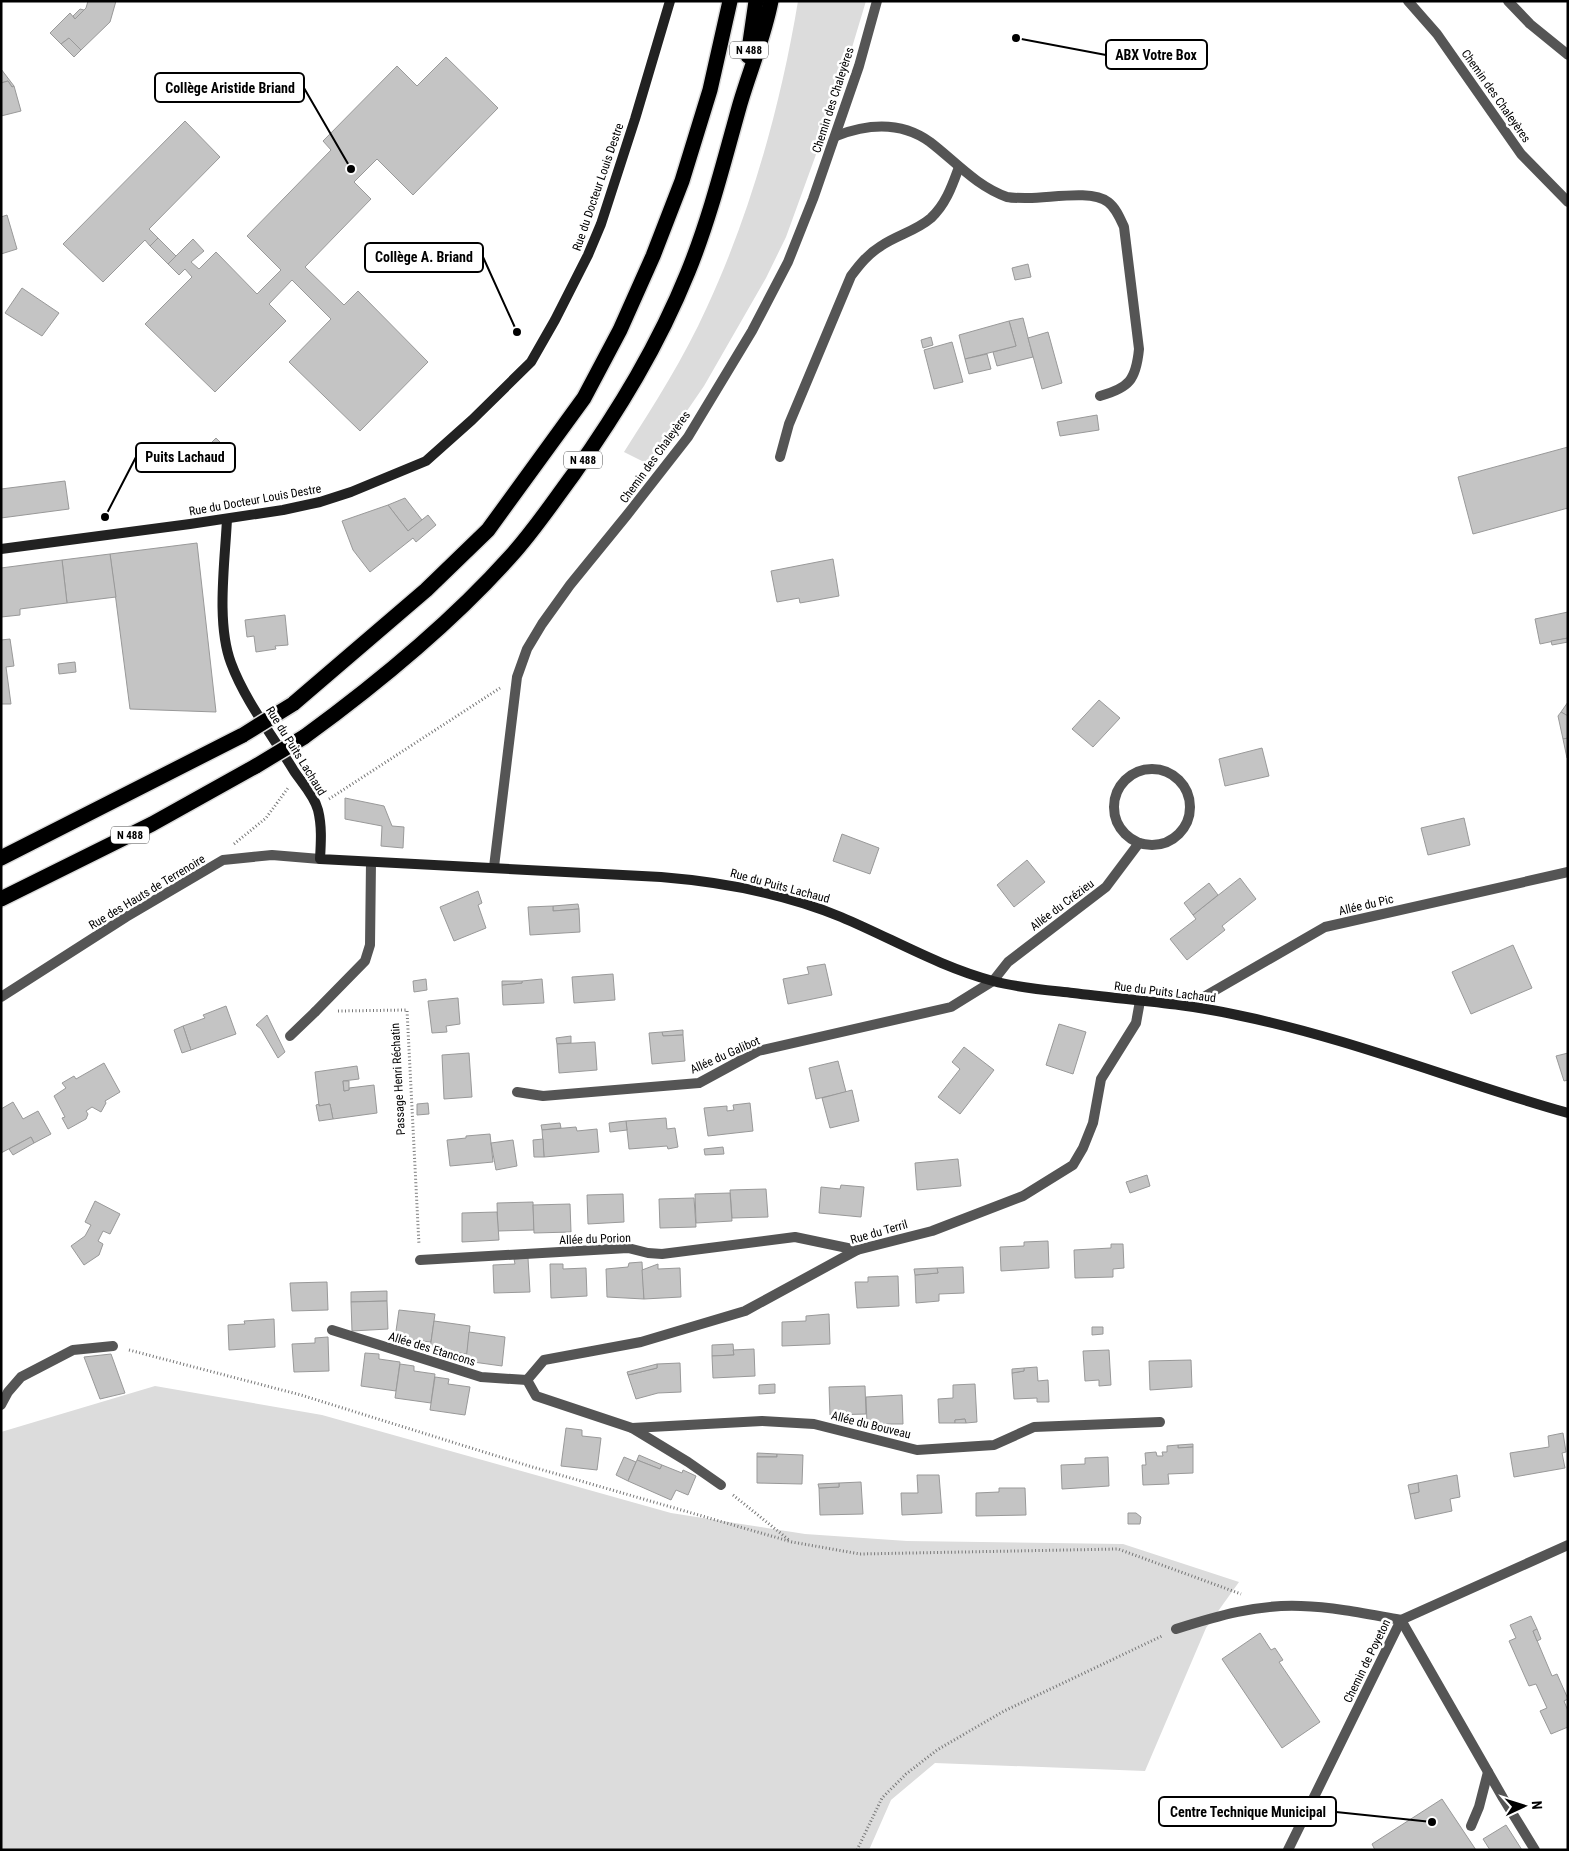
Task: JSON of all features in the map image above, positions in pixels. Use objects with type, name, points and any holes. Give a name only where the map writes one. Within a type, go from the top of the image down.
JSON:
[{"type":"highway","points":[[710,90],[719,1]]},
{"type":"highway","name":"N 488","points":[[1,858],[243,735],[293,704],[426,590],[488,530],[584,398],[620,330],[653,256],[682,181],[710,90],[730,1]]},
{"type":"highway","name":"N 488","points":[[1,898],[152,824],[304,737],[404,660],[465,604],[512,556],[612,420],[652,350],[688,272],[713,201],[742,100],[756,1]]},
{"type":"highway","points":[[742,100],[767,24],[771,1]]},
{"type":"street","name":"Rue du Docteur Louis Destre","points":[[1,549],[227,519],[320,502],[351,492],[426,461],[472,420],[531,362],[588,255],[601,224],[635,119],[670,1]]},
{"type":"street","name":"Chemin des Chaleyères","points":[[494,867],[518,677],[527,649],[542,624],[570,586],[688,436],[752,330],[788,262],[836,136],[859,66],[877,1]]},
{"type":"street","name":"Chemin des Chaleyères","points":[[1408,1],[1437,34],[1520,154],[1568,202]]},
{"type":"street","points":[[1508,1],[1530,24],[1568,55]]},
{"type":"street","points":[[836,136],[854,129],[878,125],[900,128],[928,141],[983,186],[1008,197],[1041,199],[1071,195],[1092,195],[1107,201],[1118,214],[1124,227],[1139,349],[1134,376],[1114,392],[1100,396]]},
{"type":"street","points":[[780,457],[789,424],[851,276],[864,259],[882,245],[907,234],[931,218],[946,200],[959,168]]},
{"type":"street","name":"Rue du Puits Lachaud","points":[[227,519],[223,615],[228,654],[236,676],[252,704],[317,807],[321,826],[320,859],[494,867],[706,881],[752,889],[838,916],[961,970],[993,981],[1021,987],[1188,1006],[1280,1024],[1365,1047],[1524,1101],[1568,1113]]},
{"type":"street","points":[[1150,769],[1174,776],[1183,785],[1188,796],[1190,808],[1188,820],[1174,838],[1163,844],[1151,846],[1139,843],[1128,837],[1119,827],[1115,815],[1114,802],[1118,790],[1126,779],[1137,772],[1150,769]]},
{"type":"street","name":"Allée du Crézieu","points":[[993,981],[1008,962],[1106,887],[1139,843]]},
{"type":"street","name":"Rue des Hauts de Terrenoire","points":[[1,997],[126,917],[223,860],[272,855],[320,859]]},
{"type":"street","points":[[290,1036],[365,961],[370,944],[371,862]]},
{"type":"street","name":"Allée du Pic","points":[[1188,1006],[1326,927],[1568,872]]},
{"type":"street","name":"Allée du Galibot","points":[[517,1092],[544,1096],[699,1082],[758,1052],[951,1007],[993,981]]},
{"type":"street","name":"Rue du Terril","points":[[527,1380],[544,1360],[641,1342],[745,1311],[858,1250],[932,1231],[1023,1196],[1073,1165],[1083,1148],[1093,1123],[1101,1079],[1136,1023],[1140,1001]]},
{"type":"street","name":"Allée du Porion","points":[[420,1260],[628,1248],[662,1254],[795,1237],[858,1250]]},
{"type":"street","name":"Allée des Etancons","points":[[332,1330],[481,1377],[527,1380]]},
{"type":"street","points":[[1,1405],[8,1392],[21,1377],[73,1350],[113,1346]]},
{"type":"street","name":"Allée du Bouveau","points":[[527,1380],[536,1396],[632,1428],[688,1462],[721,1485]]},
{"type":"street","name":"Allée du Bouveau","points":[[632,1428],[762,1421],[814,1424],[917,1450],[994,1445],[1034,1427],[1160,1422]]},
{"type":"street","name":"Chemin de Poyeton","points":[[1288,1850],[1401,1620],[1568,1545]]},
{"type":"street","points":[[1176,1629],[1216,1616],[1252,1609],[1301,1606],[1401,1620],[1535,1850]]},
{"type":"street","points":[[1471,1826],[1479,1807],[1488,1772]]},
{"type":"path","points":[[317,807],[518,677]]},
{"type":"path","points":[[223,860],[236,840],[266,818],[297,775]]},
{"type":"path","name":"Passage Henri Réchatin","points":[[315,1012],[406,1010],[420,1260]]},
{"type":"path","points":[[721,1485],[792,1542]]},
{"type":"path","points":[[857,1850],[882,1798],[906,1774],[937,1750],[1004,1711],[1176,1629]]},
{"type":"shaded area","points":[[798,1],[866,1],[838,94],[786,237],[766,278],[704,386],[680,421],[646,463],[624,452],[689,345],[723,271],[751,196],[763,157],[783,79]]},
{"type":"shaded area","points":[[155,1386],[322,1415],[671,1513],[805,1534],[907,1541],[1123,1544],[1239,1582],[1206,1628],[1145,1771],[935,1763],[891,1800],[869,1850],[1,1850],[1,1432]]},
{"type":"building","points":[[88,1],[116,1],[110,22],[81,50],[69,38],[61,44],[50,33],[70,13],[75,19],[86,8]]},
{"type":"building","points":[[80,9],[84,10],[75,19],[73,16]]},
{"type":"building","points":[[69,38],[81,50],[74,57],[61,44]]},
{"type":"building","points":[[446,57],[498,108],[413,195],[377,159],[354,182],[371,199],[305,267],[344,305],[358,291],[428,362],[360,431],[289,362],[331,319],[292,280],[269,304],[286,321],[215,392],[145,324],[192,277],[185,269],[179,275],[168,264],[193,239],[204,251],[191,262],[199,269],[216,252],[257,294],[281,270],[247,236],[331,150],[323,141],[397,66],[417,86]]},
{"type":"building","points":[[1,69],[14,86],[12,87],[8,81],[1,83]]},
{"type":"building","points":[[8,81],[12,87],[14,86],[21,111],[1,116],[1,83]]},
{"type":"building","points":[[185,121],[220,157],[149,229],[158,238],[150,246],[145,240],[103,282],[63,244]]},
{"type":"building","points":[[7,215],[17,249],[1,254],[1,217]]},
{"type":"building","points":[[158,238],[176,256],[168,264],[150,246]]},
{"type":"building","points":[[1028,264],[1031,277],[1015,280],[1012,268]]},
{"type":"building","points":[[22,288],[59,313],[42,336],[5,313]]},
{"type":"building","points":[[1023,318],[1033,357],[997,366],[993,352],[1016,346],[1009,321]]},
{"type":"building","points":[[1009,321],[1016,346],[965,359],[959,335]]},
{"type":"building","points":[[1048,332],[1062,383],[1042,389],[1028,338]]},
{"type":"building","points":[[931,337],[933,345],[923,348],[921,340]]},
{"type":"building","points":[[952,342],[963,382],[934,389],[924,350]]},
{"type":"building","points":[[987,354],[991,369],[969,374],[965,359]]},
{"type":"building","points":[[1097,415],[1099,430],[1060,436],[1057,422]]},
{"type":"building","points":[[216,438],[227,449],[207,468],[196,458]]},
{"type":"building","points":[[1568,447],[1568,508],[1473,534],[1458,477]]},
{"type":"building","points":[[65,481],[69,509],[1,518],[1,489]]},
{"type":"building","points":[[405,498],[422,520],[408,531],[388,505]]},
{"type":"building","points":[[388,505],[408,531],[428,515],[436,525],[416,542],[413,538],[370,572],[353,550],[342,521]]},
{"type":"building","points":[[197,543],[216,712],[130,709],[110,554]]},
{"type":"building","points":[[110,554],[116,597],[67,603],[62,560]]},
{"type":"building","points":[[833,559],[839,596],[800,603],[799,598],[777,602],[771,571]]},
{"type":"building","points":[[62,560],[67,603],[20,609],[20,615],[1,617],[1,568]]},
{"type":"building","points":[[1568,612],[1568,638],[1540,644],[1535,619]]},
{"type":"building","points":[[285,615],[288,645],[275,646],[276,649],[256,652],[254,636],[247,637],[245,620]]},
{"type":"building","points":[[1568,638],[1568,642],[1552,645],[1551,641]]},
{"type":"building","points":[[10,639],[14,666],[6,667],[11,704],[1,704],[1,640]]},
{"type":"building","points":[[75,662],[76,672],[59,674],[58,664]]},
{"type":"building","points":[[1099,700],[1120,718],[1093,747],[1072,729]]},
{"type":"building","points":[[1568,702],[1568,716],[1561,712]]},
{"type":"building","points":[[1561,712],[1568,716],[1568,738],[1563,739],[1558,716]]},
{"type":"building","points":[[1568,738],[1568,758],[1567,758],[1563,739]]},
{"type":"building","points":[[1262,748],[1269,776],[1225,786],[1219,759]]},
{"type":"building","points":[[345,798],[384,806],[392,826],[404,827],[403,848],[381,846],[382,826],[345,819]]},
{"type":"building","points":[[1464,818],[1470,845],[1428,855],[1421,828]]},
{"type":"building","points":[[842,834],[879,848],[870,874],[833,861]]},
{"type":"building","points":[[1027,860],[1045,882],[1014,907],[997,885]]},
{"type":"building","points":[[1240,878],[1256,899],[1222,926],[1225,930],[1187,960],[1170,939],[1196,919],[1193,915]]},
{"type":"building","points":[[1209,883],[1218,895],[1193,915],[1184,903]]},
{"type":"building","points":[[478,891],[482,903],[478,905],[486,928],[454,941],[440,907]]},
{"type":"building","points":[[578,904],[579,909],[553,911],[553,906]]},
{"type":"building","points":[[553,906],[553,911],[579,909],[580,932],[530,935],[528,907]]},
{"type":"building","points":[[1513,945],[1532,988],[1471,1014],[1452,972]]},
{"type":"building","points":[[825,964],[832,995],[788,1004],[783,979],[809,974],[807,967]]},
{"type":"building","points":[[613,974],[615,1000],[574,1003],[572,977]]},
{"type":"building","points":[[426,979],[427,990],[414,992],[413,981]]},
{"type":"building","points":[[542,979],[544,1003],[503,1005],[502,985]]},
{"type":"building","points":[[502,981],[522,981],[522,983],[502,985]]},
{"type":"building","points":[[458,998],[460,1024],[446,1026],[447,1032],[432,1033],[428,1001]]},
{"type":"building","points":[[226,1006],[236,1034],[191,1050],[183,1026],[205,1018],[203,1015]]},
{"type":"building","points":[[267,1015],[285,1052],[278,1058],[261,1029],[256,1025]]},
{"type":"building","points":[[1059,1024],[1086,1032],[1073,1074],[1046,1065]]},
{"type":"building","points":[[183,1026],[191,1050],[182,1053],[174,1030]]},
{"type":"building","points":[[683,1030],[683,1035],[663,1036],[662,1032]]},
{"type":"building","points":[[662,1032],[663,1036],[683,1035],[685,1061],[652,1064],[649,1033]]},
{"type":"building","points":[[571,1036],[571,1043],[557,1044],[556,1038]]},
{"type":"building","points":[[595,1042],[597,1070],[559,1073],[557,1044]]},
{"type":"building","points":[[964,1047],[994,1070],[960,1114],[938,1097],[960,1069],[952,1062]]},
{"type":"building","points":[[469,1053],[472,1097],[444,1099],[442,1055]]},
{"type":"building","points":[[1568,1053],[1568,1080],[1564,1081],[1556,1056]]},
{"type":"building","points":[[838,1061],[846,1092],[816,1099],[809,1068]]},
{"type":"building","points":[[104,1063],[120,1092],[105,1101],[106,1103],[101,1112],[92,1107],[86,1111],[88,1114],[86,1119],[68,1129],[62,1118],[65,1117],[54,1096],[66,1088],[62,1083],[74,1076],[76,1079]]},
{"type":"building","points":[[357,1066],[359,1079],[343,1081],[344,1091],[349,1090],[349,1088],[374,1085],[377,1113],[333,1119],[330,1104],[319,1106],[315,1072]]},
{"type":"building","points":[[343,1081],[349,1081],[349,1090],[344,1091]]},
{"type":"building","points":[[852,1090],[859,1121],[830,1128],[822,1098]]},
{"type":"building","points":[[13,1102],[23,1119],[38,1111],[51,1134],[34,1143],[31,1137],[1,1153],[1,1109]]},
{"type":"building","points":[[428,1103],[429,1114],[417,1115],[417,1104]]},
{"type":"building","points":[[750,1103],[753,1131],[708,1136],[704,1108],[727,1106],[727,1111],[734,1110],[733,1105]]},
{"type":"building","points":[[319,1104],[319,1106],[330,1104],[333,1119],[319,1121],[316,1105]]},
{"type":"building","points":[[666,1118],[667,1129],[675,1128],[678,1147],[668,1149],[667,1146],[629,1149],[626,1121]]},
{"type":"building","points":[[626,1121],[627,1130],[610,1132],[609,1123]]},
{"type":"building","points":[[560,1123],[561,1128],[542,1130],[541,1125]]},
{"type":"building","points":[[576,1127],[577,1131],[597,1129],[599,1152],[544,1157],[542,1130]]},
{"type":"building","points":[[490,1134],[493,1162],[450,1166],[447,1140]]},
{"type":"building","points":[[31,1137],[34,1143],[13,1155],[9,1149]]},
{"type":"building","points":[[543,1139],[544,1157],[534,1157],[533,1140]]},
{"type":"building","points":[[513,1140],[517,1166],[496,1170],[491,1143]]},
{"type":"building","points":[[723,1147],[724,1154],[705,1155],[704,1149]]},
{"type":"building","points":[[958,1159],[961,1186],[917,1190],[915,1163]]},
{"type":"building","points":[[1147,1175],[1150,1186],[1130,1193],[1126,1182]]},
{"type":"building","points":[[841,1185],[864,1187],[861,1217],[819,1213],[821,1187],[840,1189]]},
{"type":"building","points":[[766,1189],[768,1217],[732,1218],[730,1190]]},
{"type":"building","points":[[730,1193],[732,1221],[696,1223],[695,1194]]},
{"type":"building","points":[[623,1194],[624,1222],[588,1224],[587,1195]]},
{"type":"building","points":[[694,1198],[696,1227],[660,1228],[659,1199]]},
{"type":"building","points":[[95,1201],[120,1214],[110,1234],[103,1231],[98,1241],[103,1244],[99,1255],[84,1265],[71,1246],[85,1236],[91,1225],[85,1222]]},
{"type":"building","points":[[533,1202],[534,1230],[498,1231],[497,1203]]},
{"type":"building","points":[[570,1204],[571,1232],[534,1233],[533,1205]]},
{"type":"building","points":[[497,1212],[499,1240],[462,1242],[462,1213]]},
{"type":"building","points":[[1048,1241],[1049,1268],[1001,1271],[1000,1247],[1024,1246],[1024,1242]]},
{"type":"building","points":[[1111,1244],[1123,1244],[1124,1268],[1113,1269],[1113,1277],[1075,1278],[1074,1250],[1111,1248]]},
{"type":"building","points":[[528,1258],[530,1292],[494,1293],[493,1265],[515,1264],[514,1259]]},
{"type":"building","points":[[642,1262],[644,1299],[607,1297],[606,1269],[628,1267],[629,1263]]},
{"type":"building","points":[[550,1264],[563,1264],[563,1269],[586,1268],[587,1296],[551,1298]]},
{"type":"building","points":[[658,1264],[658,1269],[680,1268],[681,1297],[644,1299],[642,1270]]},
{"type":"building","points":[[963,1267],[964,1293],[939,1294],[939,1301],[916,1303],[915,1275],[938,1273],[937,1268]]},
{"type":"building","points":[[937,1268],[938,1273],[915,1275],[914,1269]]},
{"type":"building","points":[[898,1276],[899,1306],[857,1308],[855,1282],[868,1282],[868,1277]]},
{"type":"building","points":[[327,1282],[328,1310],[292,1311],[290,1283]]},
{"type":"building","points":[[387,1291],[387,1301],[351,1302],[351,1292]]},
{"type":"building","points":[[387,1301],[388,1329],[352,1331],[351,1302]]},
{"type":"building","points":[[399,1310],[435,1314],[431,1342],[395,1338]]},
{"type":"building","points":[[829,1314],[830,1344],[782,1346],[782,1322],[806,1321],[806,1316]]},
{"type":"building","points":[[274,1319],[275,1347],[229,1350],[228,1325],[245,1324],[244,1321]]},
{"type":"building","points":[[434,1321],[470,1326],[467,1354],[430,1349]]},
{"type":"building","points":[[1092,1327],[1103,1327],[1103,1334],[1092,1335]]},
{"type":"building","points":[[469,1332],[505,1337],[502,1366],[466,1361]]},
{"type":"building","points":[[328,1337],[329,1371],[294,1372],[292,1344],[315,1343],[315,1338]]},
{"type":"building","points":[[733,1344],[734,1355],[712,1356],[712,1345]]},
{"type":"building","points":[[754,1349],[755,1376],[713,1378],[712,1356],[734,1355],[733,1350]]},
{"type":"building","points":[[1109,1350],[1111,1385],[1099,1386],[1099,1380],[1085,1381],[1083,1351]]},
{"type":"building","points":[[365,1353],[379,1354],[379,1359],[400,1362],[396,1391],[361,1386]]},
{"type":"building","points":[[111,1354],[125,1393],[100,1399],[84,1357]]},
{"type":"building","points":[[1191,1360],[1192,1387],[1150,1390],[1149,1361]]},
{"type":"building","points":[[680,1363],[681,1392],[658,1393],[636,1399],[628,1375],[657,1368],[657,1364]]},
{"type":"building","points":[[400,1364],[414,1366],[414,1371],[435,1374],[431,1403],[395,1398]]},
{"type":"building","points":[[657,1364],[657,1368],[628,1375],[627,1372]]},
{"type":"building","points":[[1037,1367],[1038,1381],[1048,1380],[1049,1402],[1037,1402],[1037,1398],[1014,1399],[1012,1373],[1024,1371],[1024,1368]]},
{"type":"building","points":[[1024,1368],[1024,1371],[1012,1373],[1012,1369]]},
{"type":"building","points":[[435,1377],[449,1379],[448,1384],[470,1387],[465,1415],[430,1410]]},
{"type":"building","points":[[775,1384],[775,1393],[759,1394],[759,1385]]},
{"type":"building","points":[[975,1384],[977,1422],[966,1423],[965,1419],[955,1420],[955,1423],[939,1423],[938,1399],[953,1398],[953,1385]]},
{"type":"building","points":[[865,1386],[866,1414],[830,1415],[829,1387]]},
{"type":"building","points":[[902,1395],[903,1424],[867,1424],[866,1397]]},
{"type":"building","points":[[965,1419],[966,1423],[955,1423],[955,1420]]},
{"type":"building","points":[[566,1428],[582,1430],[582,1436],[601,1438],[597,1470],[561,1466]]},
{"type":"building","points":[[1563,1433],[1566,1452],[1562,1453],[1565,1468],[1514,1477],[1510,1453],[1549,1447],[1548,1436]]},
{"type":"building","points":[[1193,1444],[1193,1447],[1178,1448],[1178,1445]]},
{"type":"building","points":[[1178,1445],[1178,1448],[1193,1447],[1193,1473],[1168,1474],[1169,1484],[1143,1485],[1142,1465],[1146,1465],[1145,1453],[1156,1452],[1157,1456],[1163,1456],[1162,1452],[1167,1452],[1167,1446]]},
{"type":"building","points":[[757,1453],[777,1454],[777,1457],[757,1457]]},
{"type":"building","points":[[777,1454],[803,1455],[802,1484],[757,1483],[757,1457],[777,1457]]},
{"type":"building","points":[[639,1455],[662,1465],[660,1469],[637,1460]]},
{"type":"building","points":[[624,1457],[636,1462],[628,1481],[616,1475]]},
{"type":"building","points":[[1108,1457],[1109,1486],[1062,1489],[1061,1465],[1085,1464],[1085,1458]]},
{"type":"building","points":[[637,1460],[660,1469],[662,1465],[682,1473],[683,1470],[696,1476],[688,1495],[676,1490],[671,1500],[628,1481]]},
{"type":"building","points":[[917,1475],[939,1475],[942,1513],[902,1515],[901,1493],[918,1493]]},
{"type":"building","points":[[1457,1475],[1460,1497],[1450,1499],[1452,1511],[1415,1519],[1410,1494],[1419,1492],[1418,1483]]},
{"type":"building","points":[[861,1482],[863,1514],[820,1515],[819,1488],[839,1487],[839,1483]]},
{"type":"building","points":[[839,1483],[839,1487],[819,1488],[818,1484]]},
{"type":"building","points":[[1418,1483],[1419,1492],[1410,1494],[1408,1485]]},
{"type":"building","points":[[999,1488],[1025,1488],[1026,1515],[976,1516],[976,1493],[999,1492]]},
{"type":"building","points":[[1128,1513],[1136,1513],[1141,1517],[1140,1524],[1128,1524]]},
{"type":"building","points":[[1531,1616],[1537,1629],[1533,1631],[1552,1676],[1557,1674],[1568,1699],[1564,1701],[1568,1711],[1568,1727],[1551,1734],[1540,1711],[1547,1708],[1536,1684],[1529,1686],[1509,1641],[1516,1638],[1510,1625]]},
{"type":"building","points":[[1537,1629],[1541,1639],[1537,1641],[1533,1631]]},
{"type":"building","points":[[1260,1633],[1271,1650],[1275,1648],[1283,1660],[1279,1662],[1320,1722],[1282,1748],[1222,1659]]},
{"type":"building","points":[[1442,1799],[1476,1850],[1375,1850],[1372,1844]]},
{"type":"building","points":[[1506,1825],[1522,1850],[1490,1850],[1483,1839]]},
{"type":"place","name":"ABX Votre Box","points":[[1016,38]]},
{"type":"place","name":"Collège Aristide Briand","points":[[351,169]]},
{"type":"place","name":"Collège A. Briand","points":[[517,332]]},
{"type":"place","name":"Puits Lachaud","points":[[105,517]]},
{"type":"place","name":"Centre Technique Municipal","points":[[1432,1822]]}]
